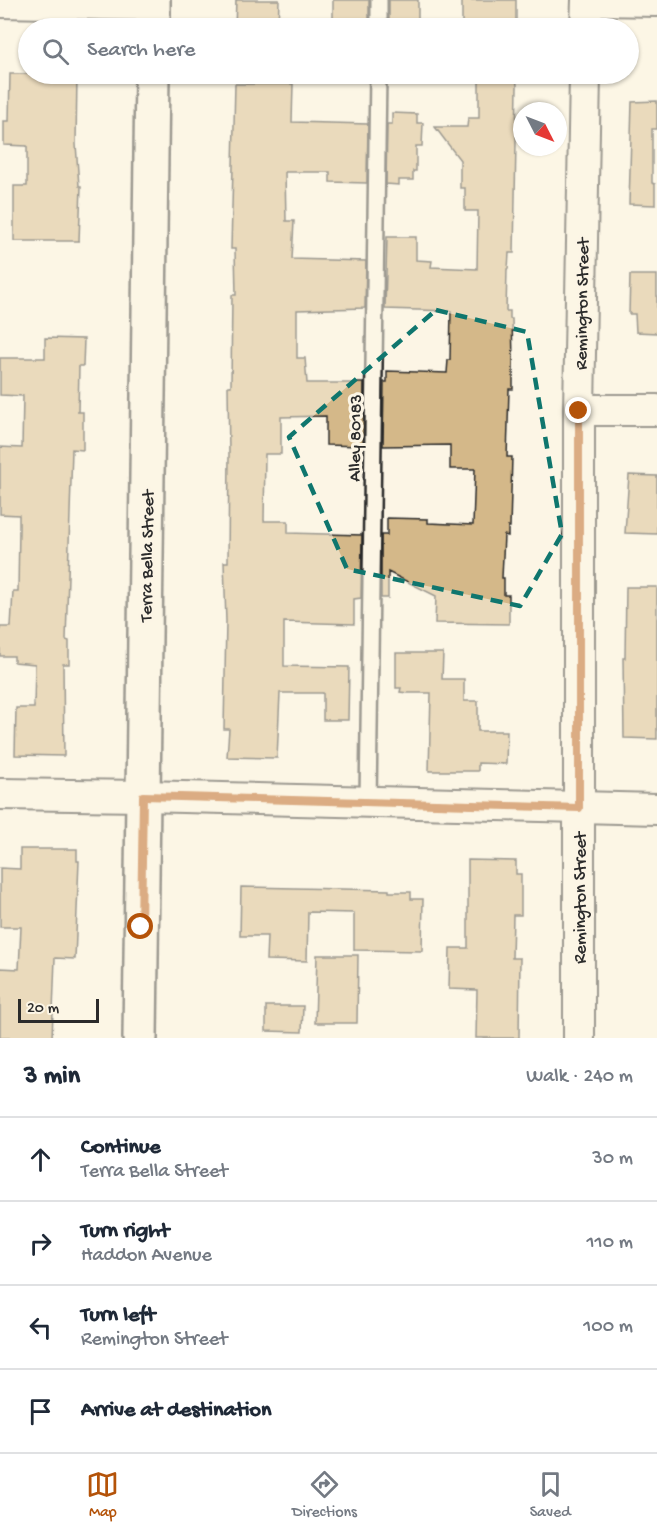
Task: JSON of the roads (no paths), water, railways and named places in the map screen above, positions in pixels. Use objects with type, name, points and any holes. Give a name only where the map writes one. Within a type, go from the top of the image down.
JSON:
[{"type":"main road","name":"Terra Bella Street","points":[[140,1038],[152,84]]},
{"type":"street","points":[[586,18],[587,0]]},
{"type":"street","points":[[599,0],[657,1]]},
{"type":"street","points":[[0,2],[153,11]]},
{"type":"street","name":"Remington Street","points":[[579,1038],[579,411],[585,84]]},
{"type":"street","points":[[579,411],[657,410]]},
{"type":"street","points":[[0,794],[657,809]]},
{"type":"lane","points":[[379,0],[379,18]]},
{"type":"lane","name":"Alley 80183","points":[[368,802],[378,84]]}]
